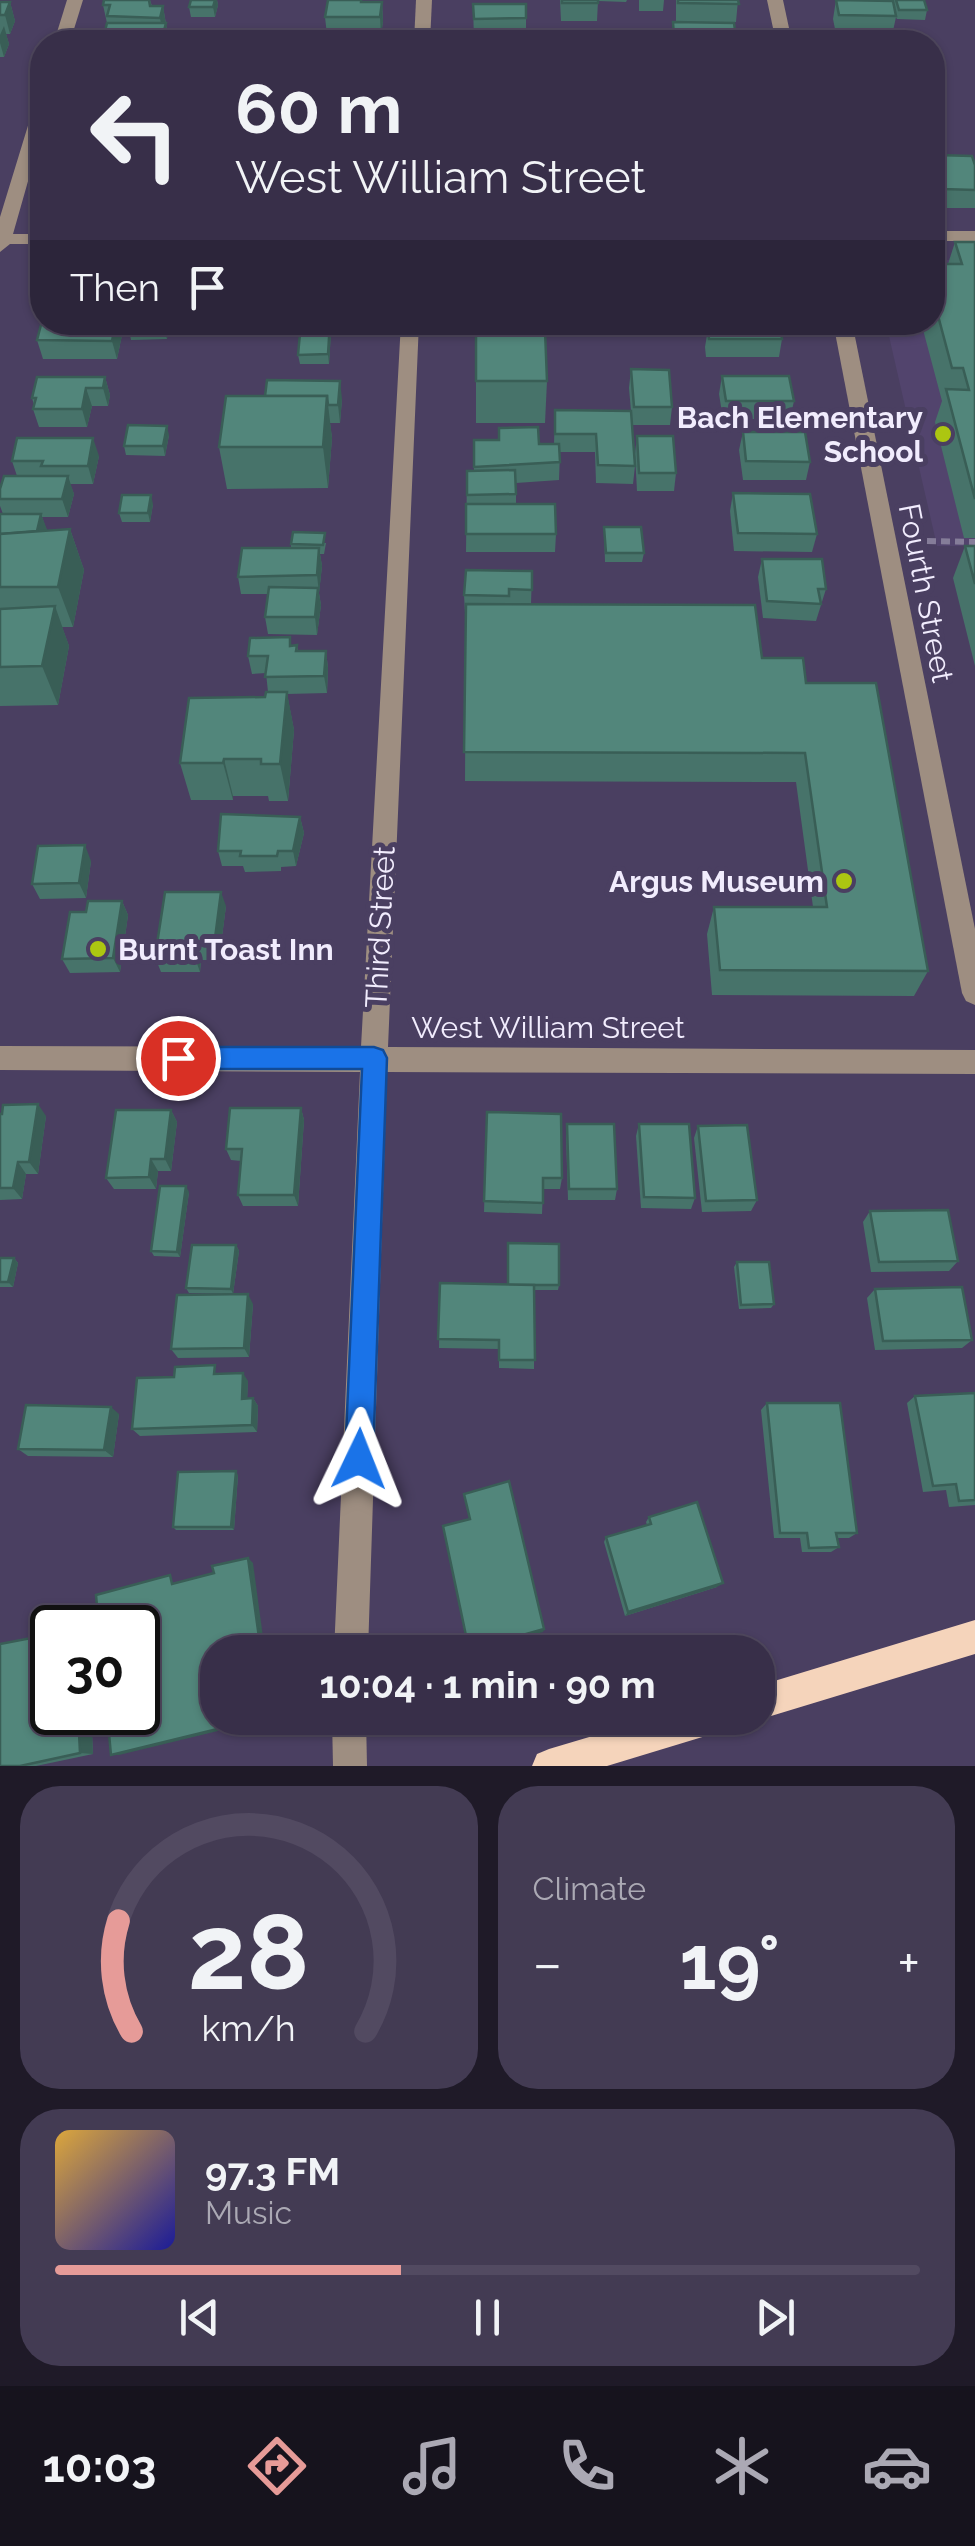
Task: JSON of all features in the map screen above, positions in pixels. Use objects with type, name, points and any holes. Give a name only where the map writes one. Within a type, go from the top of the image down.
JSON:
[{"type":"main road","points":[[775,1698],[975,1637]]},
{"type":"main road","points":[[549,1766],[652,1735]]},
{"type":"street","points":[[66,30],[75,0]]},
{"type":"street","points":[[423,30],[424,0]]},
{"type":"street","points":[[774,0],[781,30]]},
{"type":"street","points":[[30,146],[1,242],[30,240]]},
{"type":"street","points":[[945,236],[975,236]]},
{"type":"street","name":"Third Street","points":[[353,1635],[374,1058],[409,335]]},
{"type":"street","name":"Fourth Street","points":[[845,335],[975,993]]},
{"type":"street","name":"West William Street","points":[[0,1058],[975,1062]]},
{"type":"street","points":[[349,1735],[350,1766]]},
{"type":"path","points":[[927,541],[975,542]]},
{"type":"shaded area","name":"Bach Elementary School","points":[[945,260],[975,260],[975,546],[937,546],[889,335],[945,335]]},
{"type":"building","points":[[104,0],[149,0],[150,6],[163,6],[160,18],[107,16],[110,5],[103,5]]},
{"type":"building","points":[[191,0],[215,0],[213,7],[189,7]]},
{"type":"building","points":[[328,0],[382,2],[380,17],[325,17]]},
{"type":"building","points":[[598,0],[598,3],[562,3]]},
{"type":"building","points":[[738,0],[739,4],[678,3]]},
{"type":"building","points":[[836,0],[893,1],[896,16],[839,15]]},
{"type":"building","points":[[896,0],[924,0],[927,10],[899,10]]},
{"type":"building","points":[[0,2],[10,2],[5,15],[0,15]]},
{"type":"building","points":[[473,4],[526,4],[526,18],[474,19]]},
{"type":"building","points":[[673,22],[734,23],[735,30],[674,30]]},
{"type":"building","points":[[107,23],[166,23],[164,30],[105,30]]},
{"type":"building","points":[[945,155],[972,156],[975,190],[945,189]]},
{"type":"building","points":[[955,242],[975,242],[975,499],[946,389],[969,390],[963,368],[952,368],[943,335],[945,264],[962,264]]},
{"type":"building","points":[[38,335],[113,335],[112,341],[37,340]]},
{"type":"building","points":[[300,335],[329,335],[328,354],[298,355]]},
{"type":"building","points":[[476,335],[545,335],[547,381],[476,381]]},
{"type":"building","points":[[709,335],[782,335],[782,339],[709,339]]},
{"type":"building","points":[[631,369],[669,370],[672,407],[634,407]]},
{"type":"building","points":[[722,376],[789,376],[794,401],[726,401]]},
{"type":"building","points":[[37,377],[105,377],[103,388],[86,388],[82,409],[33,409]]},
{"type":"building","points":[[267,380],[340,381],[338,405],[328,405],[327,396],[265,396]]},
{"type":"building","points":[[226,396],[327,396],[323,447],[219,447]]},
{"type":"building","points":[[555,410],[631,411],[635,466],[598,465],[596,434],[555,434]]},
{"type":"building","points":[[128,425],[167,426],[163,446],[124,446]]},
{"type":"building","points":[[538,427],[539,444],[559,444],[560,462],[474,467],[474,440],[499,440],[499,428]]},
{"type":"building","points":[[743,432],[805,432],[810,462],[746,461]]},
{"type":"building","points":[[637,436],[673,436],[676,473],[639,473]]},
{"type":"building","points":[[17,438],[93,438],[88,466],[41,466],[43,461],[12,461]]},
{"type":"building","points":[[515,470],[516,494],[467,495],[467,471]]},
{"type":"building","points":[[4,476],[68,476],[62,499],[0,499]]},
{"type":"building","points":[[733,493],[810,494],[817,534],[738,533]]},
{"type":"building","points":[[122,495],[151,495],[148,513],[119,513]]},
{"type":"building","points":[[466,504],[555,504],[556,534],[466,534]]},
{"type":"building","points":[[0,514],[41,514],[37,531],[0,534]]},
{"type":"building","points":[[604,527],[641,527],[644,553],[606,553]]},
{"type":"building","points":[[70,529],[58,587],[0,587],[0,534]]},
{"type":"building","points":[[293,532],[325,533],[323,545],[291,544]]},
{"type":"building","points":[[965,546],[975,546],[975,584]]},
{"type":"building","points":[[242,548],[319,548],[317,575],[238,577]]},
{"type":"building","points":[[762,559],[822,559],[826,589],[818,589],[821,604],[767,601]]},
{"type":"building","points":[[466,570],[532,571],[532,590],[509,589],[509,596],[464,595]]},
{"type":"building","points":[[269,587],[318,588],[315,617],[265,617]]},
{"type":"building","points":[[466,604],[755,605],[762,658],[803,658],[806,683],[876,683],[928,971],[720,970],[714,907],[827,907],[805,753],[464,752]]},
{"type":"building","points":[[55,606],[42,666],[0,667],[0,609]]},
{"type":"building","points":[[290,637],[290,646],[297,645],[296,651],[326,651],[324,676],[265,677],[268,656],[248,656],[250,638]]},
{"type":"building","points":[[266,692],[287,692],[280,764],[261,764],[261,759],[180,763],[189,698],[265,697]]},
{"type":"building","points":[[221,814],[300,817],[293,851],[278,851],[277,856],[240,856],[241,851],[218,851]]},
{"type":"building","points":[[85,845],[79,883],[32,884],[38,846]]},
{"type":"building","points":[[165,892],[221,892],[214,946],[196,945],[195,958],[155,957]]},
{"type":"building","points":[[88,901],[122,901],[113,958],[62,959],[70,912],[86,912]]},
{"type":"building","points":[[38,1104],[29,1162],[18,1162],[13,1188],[0,1188],[3,1105]]},
{"type":"building","points":[[230,1108],[301,1108],[294,1195],[238,1195],[242,1149],[226,1149]]},
{"type":"building","points":[[116,1110],[171,1110],[165,1159],[151,1159],[149,1177],[106,1178]]},
{"type":"building","points":[[487,1112],[561,1114],[562,1178],[543,1178],[543,1203],[484,1201]]},
{"type":"building","points":[[567,1124],[614,1124],[617,1189],[569,1189]]},
{"type":"building","points":[[639,1124],[689,1124],[695,1198],[644,1197]]},
{"type":"building","points":[[747,1125],[757,1200],[706,1201],[698,1126]]},
{"type":"building","points":[[160,1186],[186,1186],[177,1252],[151,1251]]},
{"type":"building","points":[[948,1210],[958,1261],[879,1262],[870,1211]]},
{"type":"building","points":[[508,1243],[559,1244],[559,1285],[508,1285]]},
{"type":"building","points":[[192,1245],[236,1245],[231,1289],[186,1288]]},
{"type":"building","points":[[0,1258],[14,1258],[8,1282],[0,1282]]},
{"type":"building","points":[[737,1262],[769,1262],[774,1304],[741,1305]]},
{"type":"building","points":[[440,1283],[534,1285],[535,1360],[499,1360],[499,1340],[438,1339]]},
{"type":"building","points":[[962,1287],[972,1340],[883,1341],[875,1289]]},
{"type":"building","points":[[248,1294],[244,1348],[171,1349],[177,1295]]},
{"type":"building","points":[[215,1365],[214,1374],[243,1373],[242,1399],[253,1398],[252,1425],[132,1429],[137,1378],[174,1377],[175,1367]]},
{"type":"building","points":[[975,1393],[975,1500],[959,1501],[956,1484],[933,1486],[915,1396]]},
{"type":"building","points":[[767,1403],[840,1403],[857,1533],[836,1533],[839,1547],[809,1548],[807,1533],[780,1533]]},
{"type":"building","points":[[26,1405],[111,1407],[104,1450],[18,1449]]},
{"type":"building","points":[[236,1471],[231,1527],[173,1527],[178,1472]]},
{"type":"building","points":[[509,1481],[544,1629],[523,1635],[466,1635],[443,1526],[470,1519],[464,1494]]},
{"type":"building","points":[[697,1502],[723,1583],[628,1612],[606,1537],[651,1524],[649,1517]]},
{"type":"building","points":[[248,1558],[259,1635],[200,1635],[200,1733],[111,1755],[109,1735],[160,1735],[160,1605],[97,1605],[96,1595],[170,1575],[172,1584],[214,1573],[212,1566]]},
{"type":"building","points":[[30,1638],[30,1735],[79,1735],[80,1753],[20,1766],[0,1766],[0,1644]]},
{"type":"place","name":"Bach Elementary School","points":[[943,434]]},
{"type":"place","name":"Argus Museum","points":[[844,881]]},
{"type":"place","name":"Burnt Toast Inn","points":[[98,949]]},
{"type":"route","points":[[178,1058],[374,1058],[359,1459]]}]
